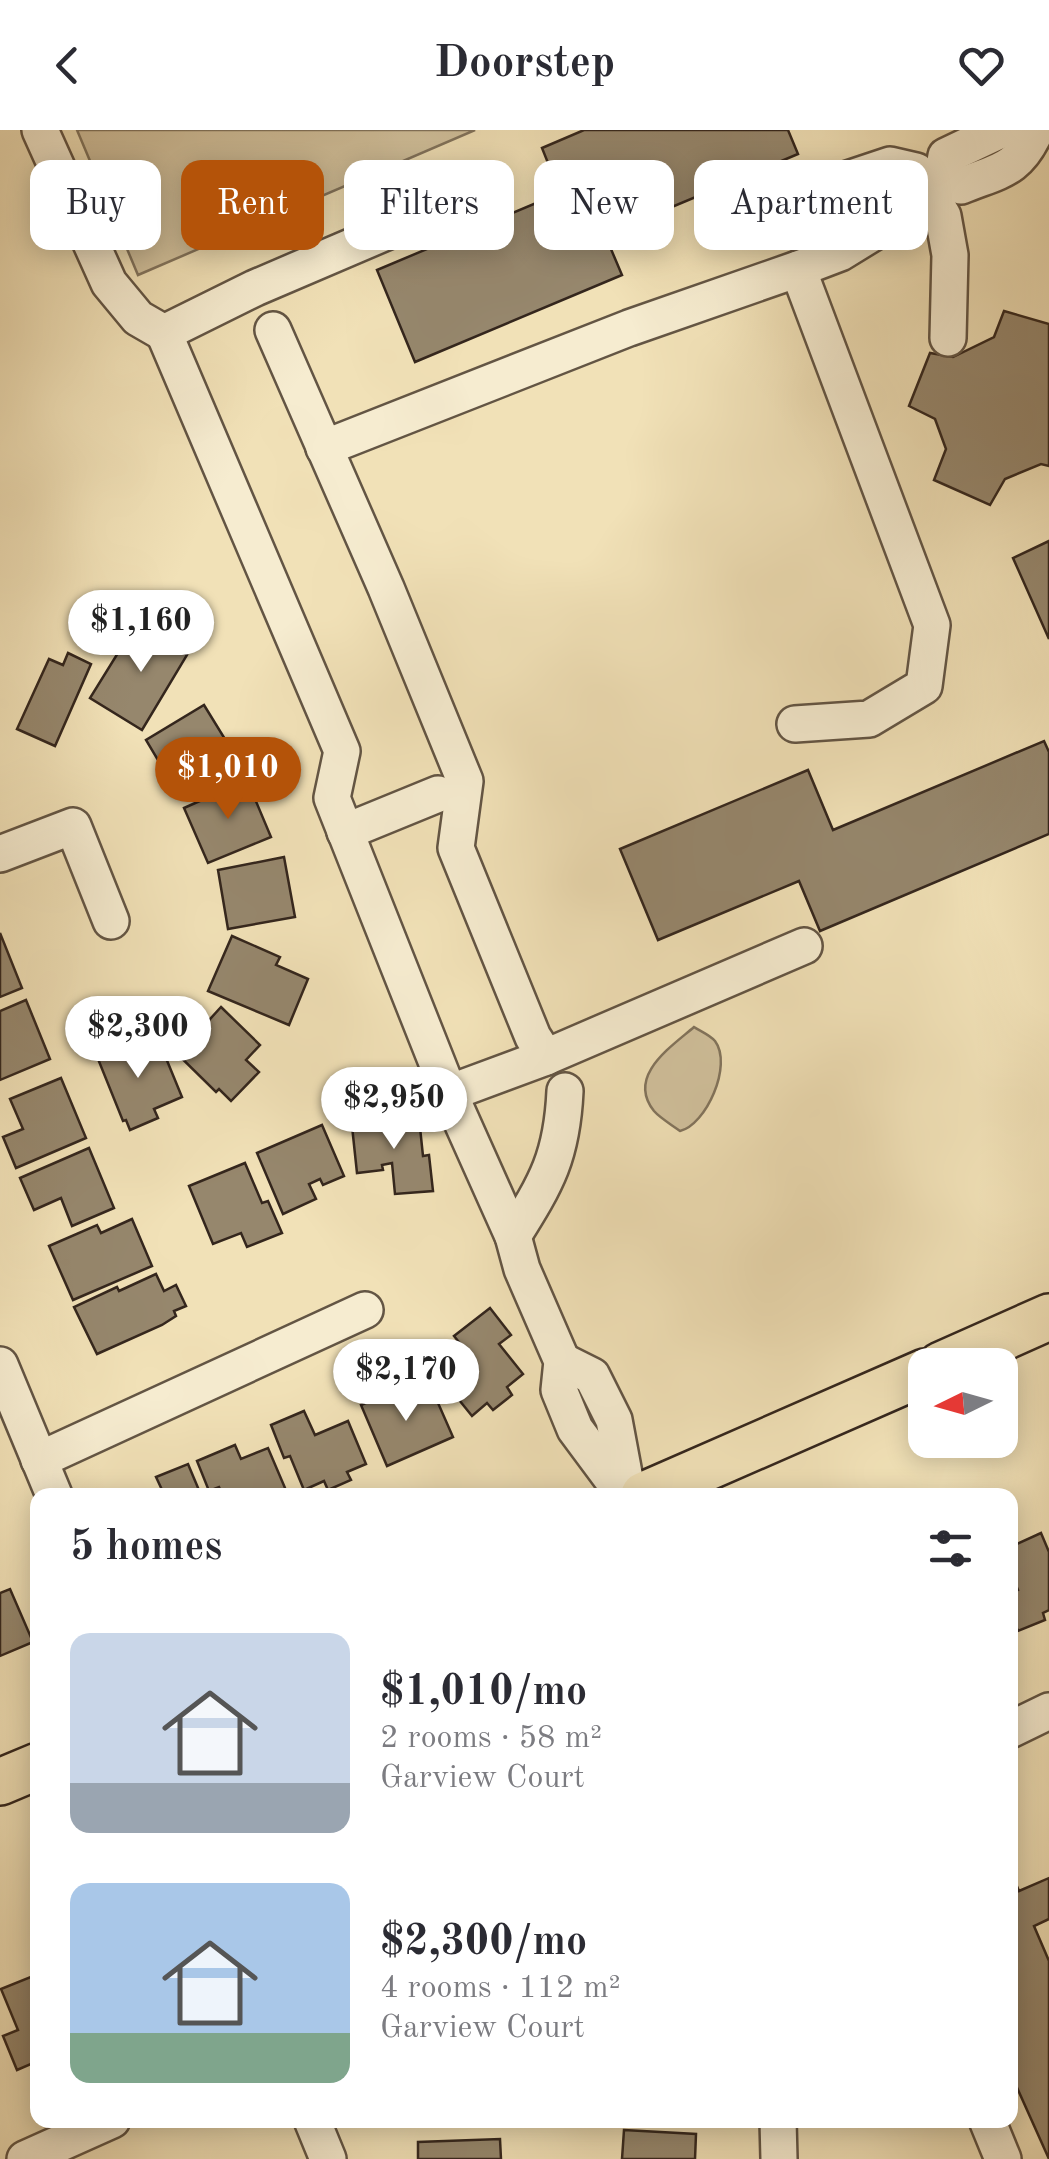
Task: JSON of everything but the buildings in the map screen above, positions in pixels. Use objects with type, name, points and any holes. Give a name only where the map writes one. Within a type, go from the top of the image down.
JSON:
[{"type":"main road","points":[[979,1348],[1049,1317]]},
{"type":"main road","points":[[660,1488],[908,1379]]},
{"type":"main road","points":[[0,1782],[30,1769]]},
{"type":"street","points":[[40,130],[109,282],[138,318],[164,332],[342,751],[332,798],[449,1093],[513,1236],[522,1269],[562,1361],[592,1376],[614,1420],[625,1488]]},
{"type":"street","points":[[324,448],[629,328],[840,253],[915,207],[936,184],[946,156],[1001,130]]},
{"type":"street","points":[[928,179],[936,184],[961,186],[1004,168],[1024,156],[1036,130]]},
{"type":"street","points":[[936,184],[950,256],[948,338]]},
{"type":"street","points":[[164,332],[344,249]]},
{"type":"street","points":[[795,724],[869,720],[924,686],[932,625],[798,269]]},
{"type":"street","points":[[273,330],[465,781],[456,848],[533,1037],[546,1057]]},
{"type":"street","points":[[345,832],[438,794]]},
{"type":"street","points":[[0,854],[73,826],[111,921]]},
{"type":"street","points":[[449,1093],[546,1057],[804,946]]},
{"type":"street","points":[[513,1236],[556,1159],[565,1091]]},
{"type":"street","points":[[38,1460],[366,1310]]},
{"type":"street","points":[[0,1365],[51,1488]]},
{"type":"street","points":[[1018,1726],[1049,1711]]},
{"type":"street","points":[[25,2159],[94,2128]]},
{"type":"street","points":[[315,2128],[328,2159]]},
{"type":"street","points":[[778,2128],[779,2159]]},
{"type":"street","points":[[990,2128],[1004,2159]]},
{"type":"shaded area","points":[[77,130],[475,130],[405,160],[344,160],[344,186],[324,195],[324,160],[181,160],[181,250],[196,250],[138,275],[127,250],[161,250],[161,160],[90,160]]},
{"type":"shaded area","points":[[694,1027],[715,1041],[721,1064],[707,1106],[699,1118],[680,1131],[654,1111],[645,1086],[655,1063]]}]
